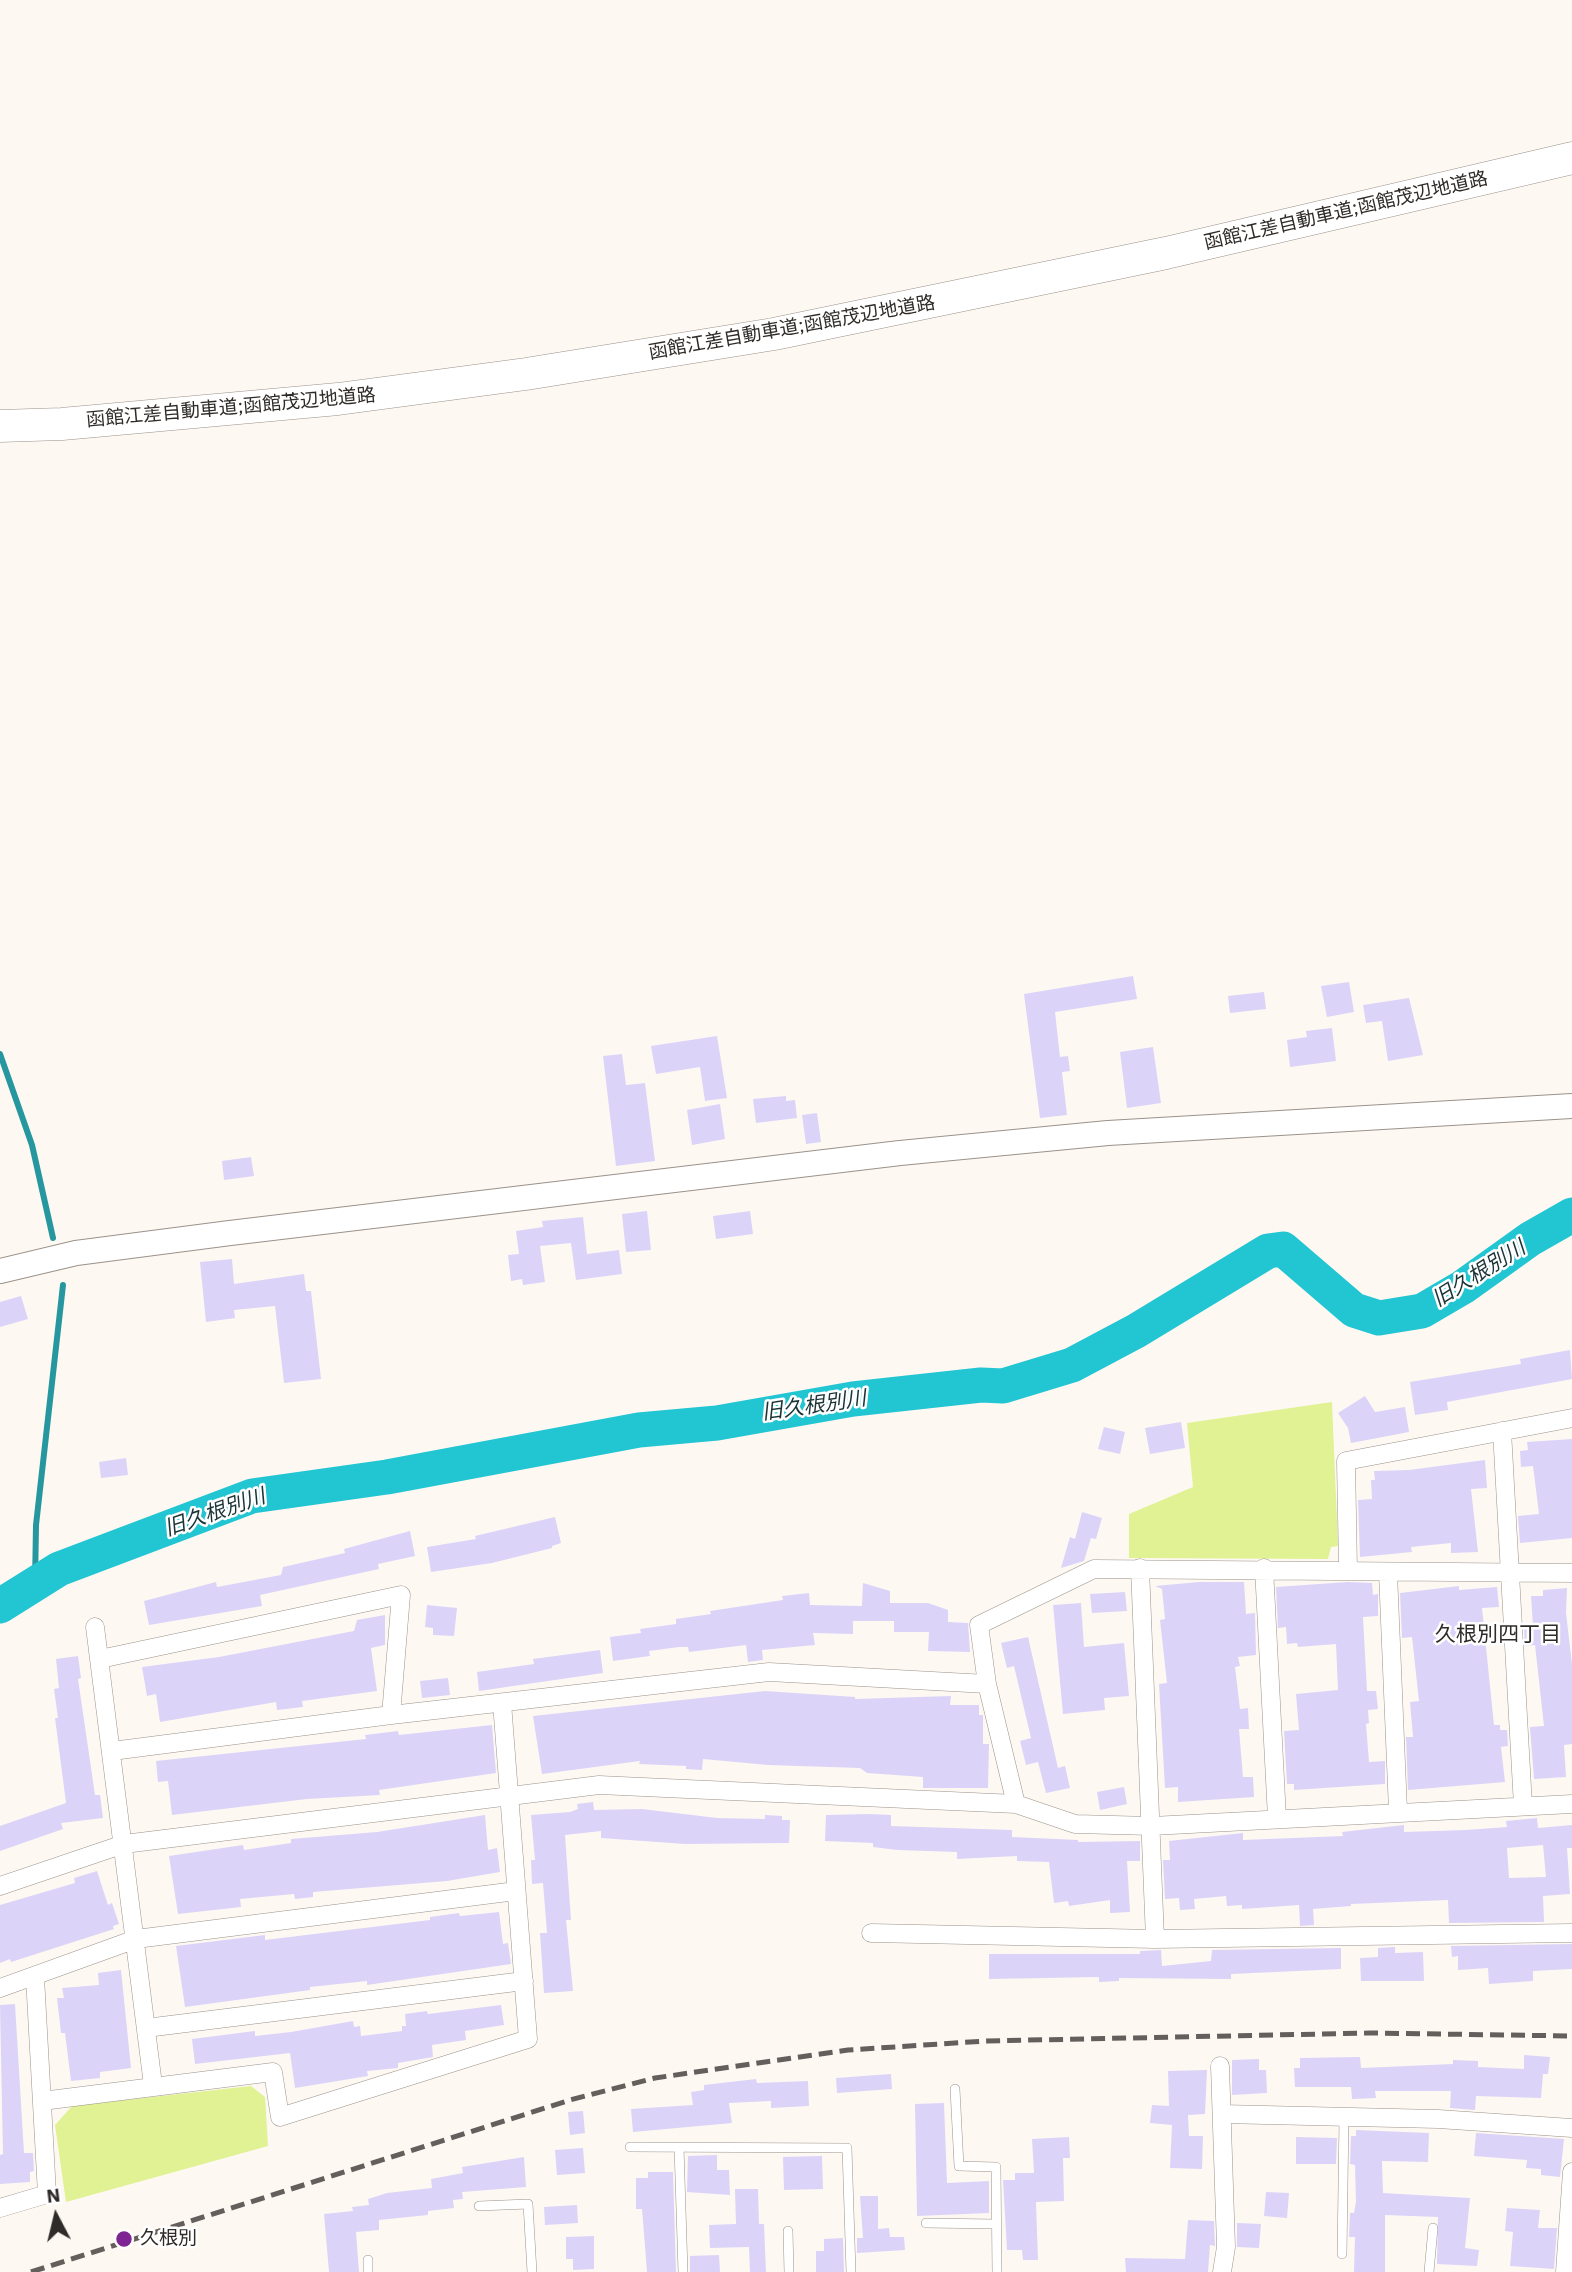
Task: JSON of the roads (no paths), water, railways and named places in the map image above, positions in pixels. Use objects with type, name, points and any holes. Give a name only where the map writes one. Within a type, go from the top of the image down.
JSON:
[{"type":"highway","name":"函館江差自動車道;函館茂辺地道路","points":[[0,426],[62,424],[338,399],[526,374],[774,334],[1166,253],[1572,158]]},
{"type":"street","points":[[0,1271],[76,1253],[900,1153],[1108,1133],[1572,1106]]},
{"type":"street","points":[[1348,1571],[1346,1461],[1572,1418]]},
{"type":"street","points":[[1502,1432],[1522,1806]]},
{"type":"street","points":[[1140,1568],[1155,1939]]},
{"type":"street","points":[[1264,1568],[1277,1818]]},
{"type":"street","points":[[1016,1804],[987,1684],[978,1625],[1094,1569],[1264,1568],[1388,1573],[1572,1573]]},
{"type":"street","points":[[1388,1573],[1398,1811]]},
{"type":"street","points":[[100,1659],[401,1595],[391,1715]]},
{"type":"street","points":[[96,1627],[153,2085]]},
{"type":"street","points":[[112,1751],[391,1715],[769,1672],[987,1684]]},
{"type":"street","points":[[42,2101],[273,2071],[280,2117],[528,2039],[502,1703]]},
{"type":"street","points":[[0,1886],[124,1844],[599,1785],[1016,1804],[1075,1824],[1152,1826],[1398,1811],[1572,1804]]},
{"type":"street","points":[[0,1989],[136,1939],[516,1891]]},
{"type":"street","points":[[871,1933],[1155,1939],[1572,1933]]},
{"type":"street","points":[[0,2208],[47,2194],[35,1977]]},
{"type":"street","points":[[146,2028],[524,1981]]},
{"type":"street","points":[[1220,2066],[1226,2247],[1222,2272]]},
{"type":"street","points":[[1222,2114],[1438,2119],[1572,2128]]},
{"type":"street","points":[[1565,2272],[1572,2172]]},
{"type":"lane","points":[[956,2089],[959,2166],[996,2167],[997,2272]]},
{"type":"lane","points":[[1342,2254],[1344,2118]]},
{"type":"lane","points":[[630,2147],[847,2148],[851,2272]]},
{"type":"lane","points":[[679,2147],[683,2272]]},
{"type":"lane","points":[[480,2206],[528,2203],[533,2272]]},
{"type":"lane","points":[[926,2223],[996,2224]]},
{"type":"lane","points":[[1429,2272],[1433,2228]]},
{"type":"lane","points":[[788,2231],[789,2272]]},
{"type":"lane","points":[[368,2260],[368,2272]]},
{"type":"waterway","points":[[0,1054],[32,1145],[53,1238]]},
{"type":"waterway","name":"旧久根別川","points":[[0,1606],[59,1569],[252,1496],[387,1477],[639,1430],[717,1423],[853,1399],[981,1385],[1003,1386],[1072,1365],[1136,1331],[1268,1251],[1283,1249],[1354,1310],[1379,1318],[1422,1311],[1463,1287],[1530,1239],[1572,1215]]},
{"type":"waterway","points":[[35,1584],[36,1525],[63,1285]]},
{"type":"railway","points":[[31,2272],[570,2100],[655,2078],[848,2050],[986,2041],[1370,2033],[1572,2036]]},
{"type":"place","name":"久根別","points":[[124,2239]]},
{"type":"district","name":"久根別四丁目","points":[[1498,1635]]}]
